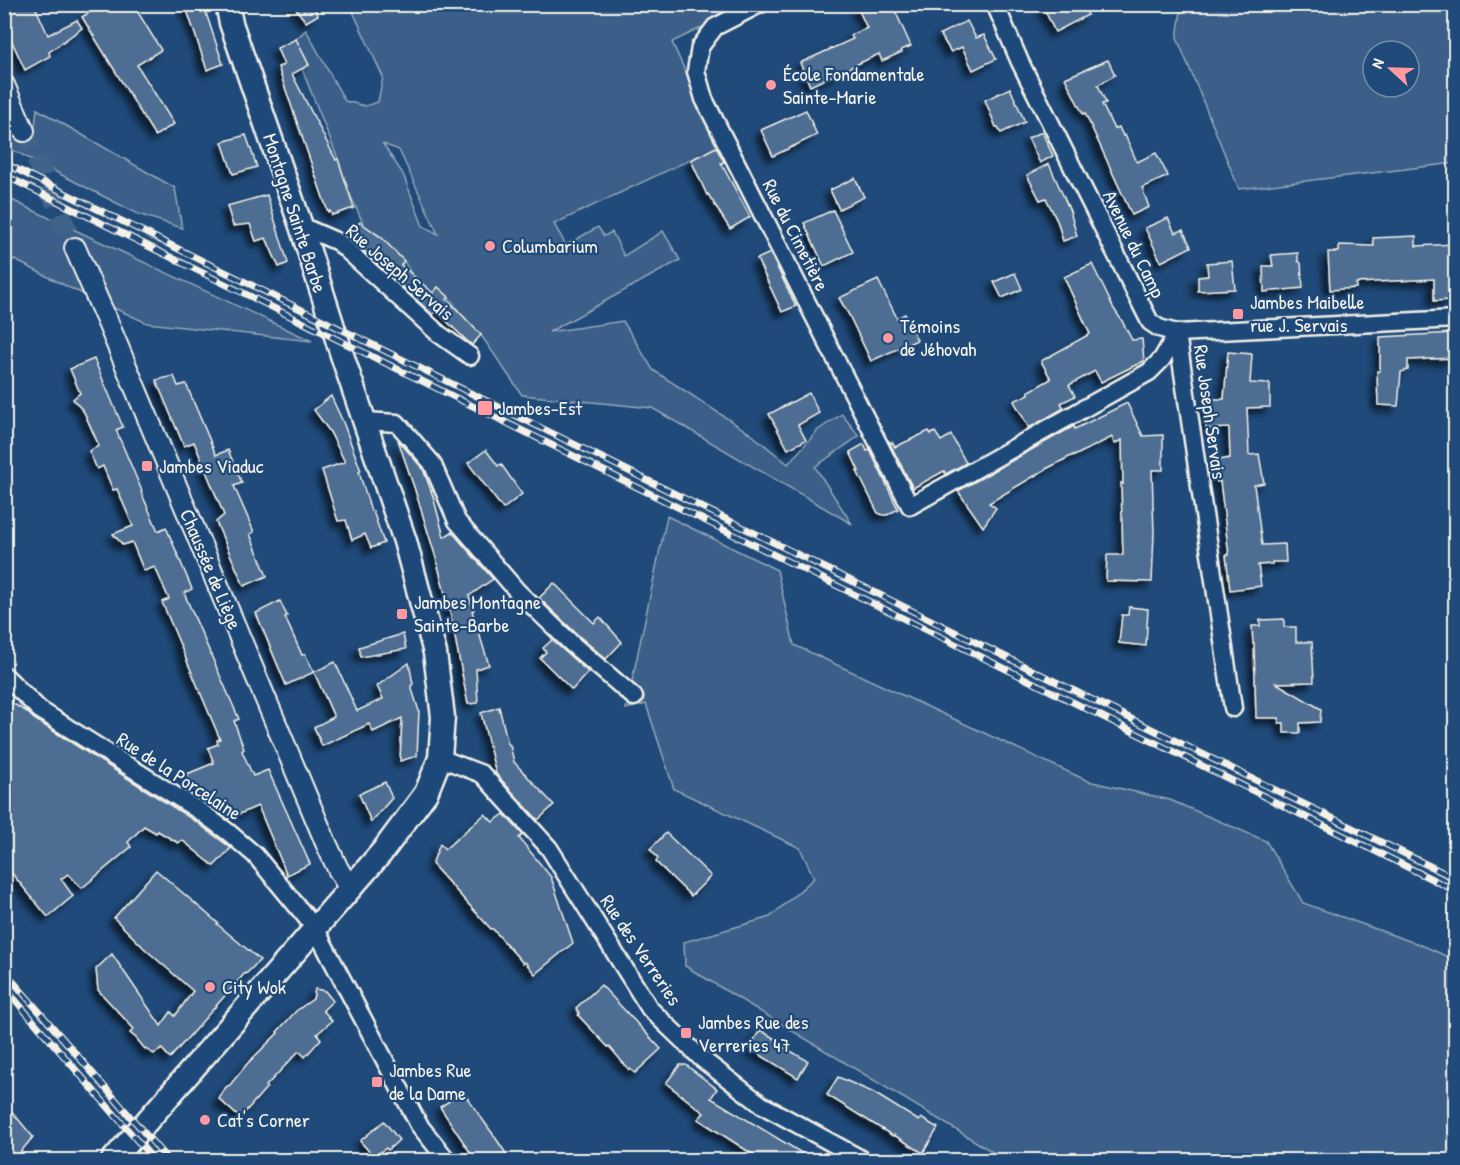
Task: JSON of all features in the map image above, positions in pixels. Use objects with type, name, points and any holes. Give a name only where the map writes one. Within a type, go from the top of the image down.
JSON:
[{"type":"main road","name":"Montagne Sainte Barbe","points":[[113,1161],[382,852],[426,793],[440,758],[443,717],[435,654],[405,541],[231,23],[227,4]]},
{"type":"street","name":"Rue du Cimetière","points":[[760,4],[715,27],[700,47],[696,72],[704,99],[910,506]]},
{"type":"street","name":"Avenue du Camp","points":[[995,4],[1020,62],[1150,322],[1159,328],[1177,333],[1455,319]]},
{"type":"street","points":[[4,85],[24,131]]},
{"type":"street","name":"Rue Joseph Servais","points":[[301,226],[338,242],[439,334],[470,356]]},
{"type":"street","name":"Chaussée de Liège","points":[[75,248],[326,843],[350,889]]},
{"type":"street","name":"Rue Joseph Servais","points":[[910,506],[1149,372],[1162,359],[1177,333]]},
{"type":"street","name":"Rue Joseph Servais","points":[[1177,333],[1233,708]]},
{"type":"street","points":[[365,421],[397,423],[432,463],[457,521],[517,591],[572,644],[634,697]]},
{"type":"street","name":"Rue de la Porcelaine","points":[[4,675],[40,710],[201,812],[255,855],[315,928],[419,1125],[447,1161]]},
{"type":"street","name":"Rue des Verreries","points":[[440,758],[482,774],[549,848],[650,1009],[702,1059],[762,1105],[862,1161]]},
{"type":"shaded area","points":[[1182,4],[1455,5],[1455,163],[1239,189],[1177,38]]},
{"type":"shaded area","points":[[350,5],[748,5],[672,42],[719,146],[554,224],[566,245],[598,227],[604,236],[612,232],[624,256],[663,231],[680,260],[549,332],[623,321],[653,370],[751,434],[788,464],[818,430],[842,414],[859,436],[815,467],[852,524],[652,408],[522,395],[481,335],[460,313],[449,297],[438,287],[433,293],[412,275],[404,261],[380,236],[364,225],[348,190],[302,69],[309,65],[296,39],[306,30],[345,101],[365,106],[378,102],[383,77]],"holes":[[[383,144],[399,150],[438,234],[423,226],[403,174]]]},
{"type":"shaded area","points":[[37,109],[175,188],[182,228],[138,214],[5,146],[4,123],[34,136]]},
{"type":"shaded area","points":[[4,196],[312,341],[147,323],[70,288],[5,255]]},
{"type":"shaded area","points":[[667,516],[777,570],[794,645],[1088,781],[1170,800],[1266,841],[1303,903],[1426,947],[1455,960],[1455,1160],[1006,1160],[685,966],[684,942],[770,917],[814,878],[800,848],[674,789],[646,704],[626,709]]},
{"type":"building","points":[[4,4],[34,4],[48,35],[77,20],[82,28],[49,52],[50,56],[25,70],[4,24]]},
{"type":"building","points":[[103,4],[133,4],[161,50],[137,65],[174,124],[155,136],[82,17]]},
{"type":"building","points":[[185,4],[203,4],[223,64],[207,70]]},
{"type":"building","points":[[292,4],[312,4],[318,15],[306,22]]},
{"type":"building","points":[[856,4],[892,4],[911,46],[882,61],[879,54],[810,86],[800,63],[853,39],[851,35],[867,28]]},
{"type":"building","points":[[1042,4],[1083,4],[1088,15],[1055,32]]},
{"type":"building","points":[[967,21],[976,38],[984,35],[996,59],[973,70],[962,47],[951,52],[940,34]]},
{"type":"building","points":[[296,39],[309,65],[292,74],[336,160],[338,159],[354,208],[332,215],[330,211],[328,212],[278,67],[284,65],[277,48]]},
{"type":"building","points":[[1108,60],[1115,75],[1098,85],[1106,103],[1102,104],[1114,129],[1119,127],[1123,136],[1125,135],[1137,162],[1156,153],[1168,176],[1142,188],[1149,207],[1132,215],[1085,113],[1083,114],[1065,78]]},
{"type":"building","points":[[1010,88],[1025,122],[1001,133],[996,127],[985,100]]},
{"type":"building","points":[[806,110],[817,135],[773,156],[761,130]]},
{"type":"building","points":[[1042,132],[1053,156],[1040,163],[1028,138]]},
{"type":"building","points":[[246,135],[257,167],[233,174],[222,142]]},
{"type":"building","points":[[716,147],[724,162],[721,163],[750,217],[730,229],[707,195],[691,160]]},
{"type":"building","points":[[1049,164],[1070,211],[1077,236],[1063,241],[1058,223],[1046,198],[1040,200],[1027,175]]},
{"type":"building","points":[[855,178],[864,197],[839,209],[830,190]]},
{"type":"building","points":[[267,195],[288,263],[279,267],[266,238],[256,241],[250,224],[233,226],[227,206]]},
{"type":"building","points":[[833,210],[853,252],[824,266],[804,223]]},
{"type":"building","points":[[1168,218],[1175,233],[1183,230],[1191,247],[1161,262],[1145,228]]},
{"type":"building","points":[[360,222],[380,236],[404,261],[401,265],[433,293],[438,287],[449,297],[447,299],[481,335],[472,345],[436,311],[433,315],[348,236]]},
{"type":"building","points":[[1416,236],[1416,246],[1455,244],[1455,273],[1450,300],[1434,301],[1434,279],[1356,283],[1356,288],[1330,290],[1328,252],[1339,252],[1339,245],[1374,246],[1373,238]]},
{"type":"building","points":[[770,253],[796,306],[782,312],[757,259]]},
{"type":"building","points":[[1298,253],[1303,288],[1264,292],[1263,266],[1273,266],[1271,255]]},
{"type":"building","points":[[1232,261],[1235,289],[1198,291],[1198,277],[1208,276],[1207,263]]},
{"type":"building","points":[[1092,264],[1132,340],[1142,339],[1144,361],[1101,382],[1095,371],[1069,385],[1075,396],[1061,403],[1064,408],[1029,428],[1014,401],[1051,379],[1041,361],[1090,334],[1064,277]]},
{"type":"building","points":[[1015,273],[1022,289],[1002,298],[994,282]]},
{"type":"building","points":[[878,280],[897,318],[905,314],[917,340],[871,361],[839,298]]},
{"type":"building","points":[[1455,333],[1455,358],[1408,360],[1408,370],[1401,372],[1398,406],[1378,405],[1377,371],[1380,371],[1380,337]]},
{"type":"building","points":[[1228,352],[1252,354],[1250,383],[1270,384],[1270,407],[1247,408],[1249,455],[1259,454],[1264,483],[1254,485],[1262,545],[1285,544],[1286,562],[1258,565],[1261,586],[1230,590],[1226,555],[1229,555],[1220,481],[1217,482],[1213,461],[1230,458],[1229,428],[1206,429],[1206,420],[1204,420],[1204,399],[1224,399]]},
{"type":"building","points":[[94,359],[123,427],[116,430],[141,492],[158,531],[166,527],[192,589],[184,593],[239,719],[234,721],[244,749],[242,751],[253,776],[268,770],[310,864],[287,875],[258,806],[228,819],[198,797],[187,774],[214,763],[208,748],[218,744],[217,740],[220,739],[162,602],[169,599],[155,567],[144,571],[132,542],[123,545],[113,534],[133,526],[117,489],[113,490],[103,466],[97,469],[89,451],[99,446],[84,412],[73,399],[80,393],[70,369]]},
{"type":"building","points":[[174,376],[178,386],[186,384],[216,455],[228,450],[242,483],[234,486],[254,532],[250,534],[267,576],[244,586],[216,522],[224,515],[194,442],[184,446],[156,380]]},
{"type":"building","points":[[809,393],[819,413],[798,425],[806,440],[788,449],[769,414]]},
{"type":"building","points":[[331,396],[361,471],[359,472],[371,511],[373,511],[384,543],[371,548],[365,534],[352,540],[346,520],[338,521],[322,470],[345,462],[330,432],[314,410]]},
{"type":"building","points":[[1127,403],[1143,436],[1163,435],[1163,470],[1152,470],[1154,534],[1152,582],[1106,581],[1107,555],[1123,555],[1122,440],[1114,444],[1112,437],[1073,455],[989,503],[996,508],[983,527],[958,491],[1074,426],[1075,429]]},
{"type":"building","points":[[929,431],[931,434],[935,432],[941,441],[951,435],[966,463],[946,474],[944,471],[913,488],[888,440],[895,447]]},
{"type":"building","points":[[398,440],[423,469],[444,537],[452,532],[493,579],[469,596],[489,665],[476,669],[478,703],[468,704],[451,617],[436,558]]},
{"type":"building","points":[[864,444],[867,451],[870,450],[898,509],[887,515],[878,513],[850,452]]},
{"type":"building","points":[[486,450],[498,466],[501,464],[522,494],[503,509],[468,463]]},
{"type":"building","points":[[554,583],[594,623],[600,617],[622,642],[606,659],[539,598]]},
{"type":"building","points":[[280,601],[302,655],[305,654],[314,672],[286,685],[256,613]]},
{"type":"building","points":[[1129,607],[1148,609],[1146,646],[1119,643],[1122,615],[1128,615]]},
{"type":"building","points":[[1284,619],[1284,627],[1296,627],[1296,642],[1312,642],[1314,682],[1276,683],[1321,709],[1320,722],[1300,723],[1300,733],[1284,733],[1284,723],[1279,723],[1279,718],[1256,718],[1252,626],[1260,626],[1260,620]]},
{"type":"building","points":[[403,634],[406,649],[361,657],[359,647]]},
{"type":"building","points":[[552,640],[588,672],[572,690],[540,658],[546,652],[543,648]]},
{"type":"building","points":[[335,662],[357,711],[383,699],[377,686],[409,663],[413,684],[411,686],[419,711],[417,756],[400,761],[402,718],[373,732],[369,724],[322,746],[314,727],[334,717],[314,672]]},
{"type":"building","points":[[4,698],[195,821],[231,848],[214,866],[182,840],[178,843],[144,826],[128,842],[131,847],[82,888],[68,874],[61,879],[73,896],[48,917],[4,864]]},
{"type":"building","points":[[499,707],[514,762],[554,805],[538,820],[496,774],[481,713]]},
{"type":"building","points":[[385,782],[392,798],[371,822],[359,794]]},
{"type":"building","points":[[485,814],[493,822],[504,814],[523,835],[519,838],[551,877],[573,943],[535,974],[432,864],[440,844],[445,849]]},
{"type":"building","points":[[666,833],[711,876],[691,896],[656,862],[658,858],[650,849]]},
{"type":"building","points":[[156,870],[260,960],[245,973],[170,1058],[162,1049],[154,1054],[145,1049],[130,1033],[134,1029],[98,990],[96,969],[112,954],[161,1026],[171,1012],[175,1016],[193,991],[114,918]]},
{"type":"building","points":[[601,985],[661,1049],[635,1073],[629,1070],[578,1015],[576,1008]]},
{"type":"building","points":[[315,989],[325,991],[333,1001],[323,1010],[332,1021],[317,1034],[321,1039],[305,1057],[299,1051],[240,1118],[219,1099],[226,1087],[296,1011],[313,999]]},
{"type":"building","points":[[760,1030],[779,1041],[778,1044],[808,1061],[798,1078],[749,1048]]},
{"type":"building","points":[[680,1065],[686,1065],[717,1089],[711,1098],[815,1161],[763,1161],[698,1119],[704,1113],[666,1083]]},
{"type":"building","points":[[838,1077],[874,1093],[919,1121],[921,1118],[938,1128],[923,1153],[827,1095]]},
{"type":"building","points":[[463,1092],[511,1161],[476,1161],[440,1107]]},
{"type":"building","points":[[4,1102],[33,1137],[13,1161],[4,1161]]},
{"type":"building","points":[[384,1121],[399,1140],[388,1150],[386,1148],[374,1157],[360,1141]]},
{"type":"tunnel","points":[[24,131],[75,248]]},
{"type":"railway","points":[[4,163],[1456,879]]},
{"type":"railway","points":[[4,175],[1456,891]]},
{"type":"railway","points":[[4,971],[168,1160]]},
{"type":"railway","points":[[4,987],[154,1160]]},
{"type":"place","name":"École Fondamentale Sainte-Marie","points":[[771,85]]},
{"type":"place","name":"Columbarium","points":[[490,246]]},
{"type":"place","name":"Jambes Maibelle rue J. Servais","points":[[1238,314]]},
{"type":"place","name":"Témoins de Jéhovah","points":[[888,338]]},
{"type":"place","name":"Jambes-Est","points":[[485,408]]},
{"type":"place","name":"Jambes Viaduc","points":[[147,466]]},
{"type":"place","name":"Jambes Montagne Sainte-Barbe","points":[[402,614]]},
{"type":"place","name":"City Wok","points":[[210,987]]},
{"type":"place","name":"Jambes Rue des Verreries 47","points":[[686,1033]]},
{"type":"place","name":"Jambes Rue de la Dame","points":[[377,1082]]},
{"type":"place","name":"Cat's Corner","points":[[205,1120]]}]
